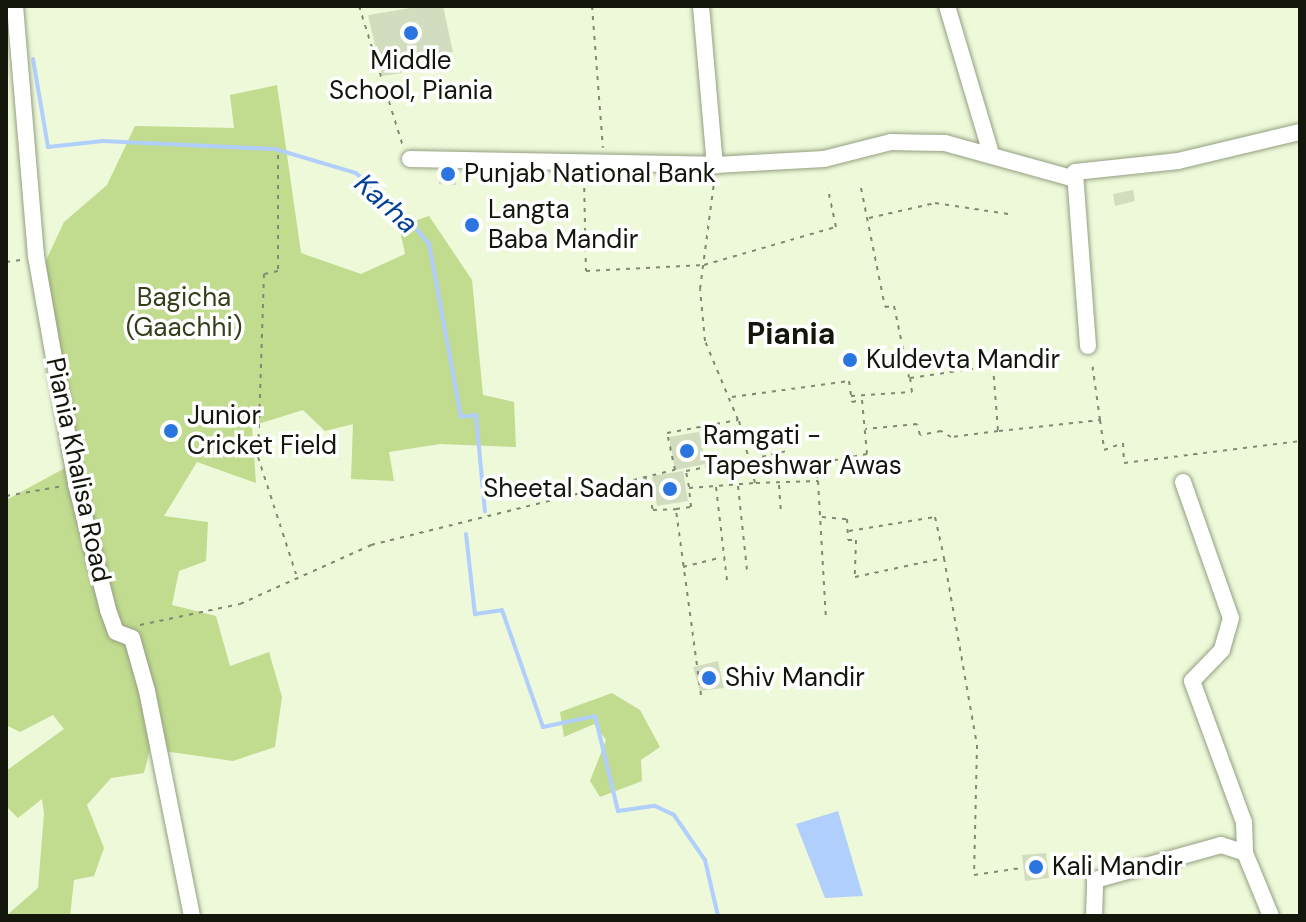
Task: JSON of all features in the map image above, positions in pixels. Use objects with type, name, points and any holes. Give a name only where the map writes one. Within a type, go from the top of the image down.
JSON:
[{"type":"street","name":"Piania Khalisa Road","points":[[15,6],[36,256],[76,484],[116,632],[132,638],[147,691],[192,916]]},
{"type":"street","points":[[701,6],[715,165]]},
{"type":"street","points":[[947,6],[990,150]]},
{"type":"street","points":[[1088,346],[1075,172],[1178,161],[1300,132]]},
{"type":"street","points":[[410,159],[715,165],[824,159],[891,142],[990,150],[1075,179]]},
{"type":"street","points":[[1183,482],[1231,618],[1222,650],[1192,681],[1244,822],[1245,853],[1271,916]]},
{"type":"street","points":[[1094,916],[1095,880],[1106,874],[1203,847],[1245,853]]},
{"type":"path","points":[[359,6],[410,159]]},
{"type":"path","points":[[592,6],[606,161]]},
{"type":"path","points":[[278,155],[278,271],[264,274],[258,457],[296,575]]},
{"type":"path","points":[[583,161],[586,271],[704,265],[836,227],[828,188]]},
{"type":"path","points":[[715,165],[704,265],[705,341],[732,397],[755,483]]},
{"type":"path","points":[[851,396],[912,392],[894,306],[885,307],[861,188]]},
{"type":"path","points":[[868,219],[935,203],[1008,214]]},
{"type":"path","points":[[1088,346],[1104,450],[1123,443],[1124,463],[1300,441]]},
{"type":"path","points":[[910,378],[993,366],[998,431]]},
{"type":"path","points":[[732,397],[849,381],[851,396]]},
{"type":"path","points":[[826,619],[822,517],[814,464],[867,454],[862,400],[851,396]]},
{"type":"path","points":[[116,632],[240,604],[296,575],[371,545],[437,534],[645,475],[675,470],[667,433],[738,420]]},
{"type":"path","points":[[865,429],[917,424],[920,435],[941,431],[951,437],[1100,420]]},
{"type":"path","points":[[645,475],[653,510],[691,507],[686,471],[707,467],[705,451]]},
{"type":"path","points":[[751,460],[786,451]]},
{"type":"path","points":[[689,488],[818,481]]},
{"type":"path","points":[[6,496],[76,484]]},
{"type":"path","points":[[779,484],[781,515]]},
{"type":"path","points":[[738,485],[747,570]]},
{"type":"path","points":[[716,486],[727,581]]},
{"type":"path","points":[[676,509],[701,695]]},
{"type":"path","points":[[822,517],[847,519],[848,540],[856,540],[855,577],[944,558]]},
{"type":"path","points":[[848,531],[935,517],[977,745],[974,875],[1022,868]]},
{"type":"path","points":[[682,567],[722,558]]},
{"type":"green space","name":"Bagicha (Gaachhi)","points":[[277,85],[301,253],[361,274],[405,254],[399,226],[429,216],[472,280],[483,395],[514,402],[516,447],[440,444],[389,452],[394,481],[351,479],[353,424],[325,431],[303,410],[252,426],[256,483],[197,462],[164,516],[208,522],[206,561],[179,571],[172,605],[216,616],[230,666],[269,652],[282,697],[275,747],[233,761],[150,749],[144,773],[111,778],[87,805],[104,848],[94,876],[74,880],[70,916],[6,916],[38,888],[44,814],[42,799],[18,818],[6,806],[6,771],[64,729],[53,715],[20,732],[6,725],[6,500],[78,461],[42,269],[64,222],[107,185],[135,126],[234,128],[230,95]]},
{"type":"green space","points":[[612,693],[640,710],[660,747],[641,760],[642,781],[600,797],[590,781],[606,740],[594,724],[564,737],[560,712]]},
{"type":"water","points":[[838,811],[863,896],[825,898],[796,824]]},
{"type":"building","name":"Middle School, Piania","points":[[443,6],[453,52],[400,60],[402,73],[382,76],[368,15]]},
{"type":"building","name":"Punjab National Bank","points":[[440,171],[457,171],[456,185],[439,184]]},
{"type":"building","points":[[1133,190],[1135,201],[1115,206],[1113,194]]},
{"type":"building","name":"Ramgati - Tapeshwar Awas","points":[[699,432],[706,464],[675,470],[669,437]]},
{"type":"building","name":"Sheetal Sadan","points":[[683,471],[688,501],[657,506],[652,476]]},
{"type":"building","name":"Shiv Mandir","points":[[718,661],[724,688],[700,691],[693,667]]},
{"type":"building","name":"Kali Mandir","points":[[1046,853],[1049,878],[1025,881],[1022,855]]},
{"type":"waterway","name":"Karha","points":[[33,59],[48,147],[103,141],[275,149],[356,173],[411,223],[429,244],[461,417],[476,415],[485,512]]},
{"type":"waterway","name":"Karha","points":[[466,534],[475,614],[502,610],[543,727],[595,716],[618,811],[655,806],[674,815],[705,860],[718,916]]},
{"type":"place","name":"Middle School, Piania","points":[[411,33]]},
{"type":"place","name":"Punjab National Bank","points":[[448,174]]},
{"type":"place","name":"Langta Baba Mandir","points":[[472,225]]},
{"type":"place","name":"Kuldevta Mandir","points":[[850,360]]},
{"type":"place","name":"Junior Cricket Field","points":[[171,431]]},
{"type":"place","name":"Ramgati - Tapeshwar Awas","points":[[687,451]]},
{"type":"place","name":"Sheetal Sadan","points":[[670,489]]},
{"type":"place","name":"Shiv Mandir","points":[[709,678]]},
{"type":"place","name":"Kali Mandir","points":[[1036,867]]},
{"type":"district","name":"Piania","points":[[791,334]]}]
